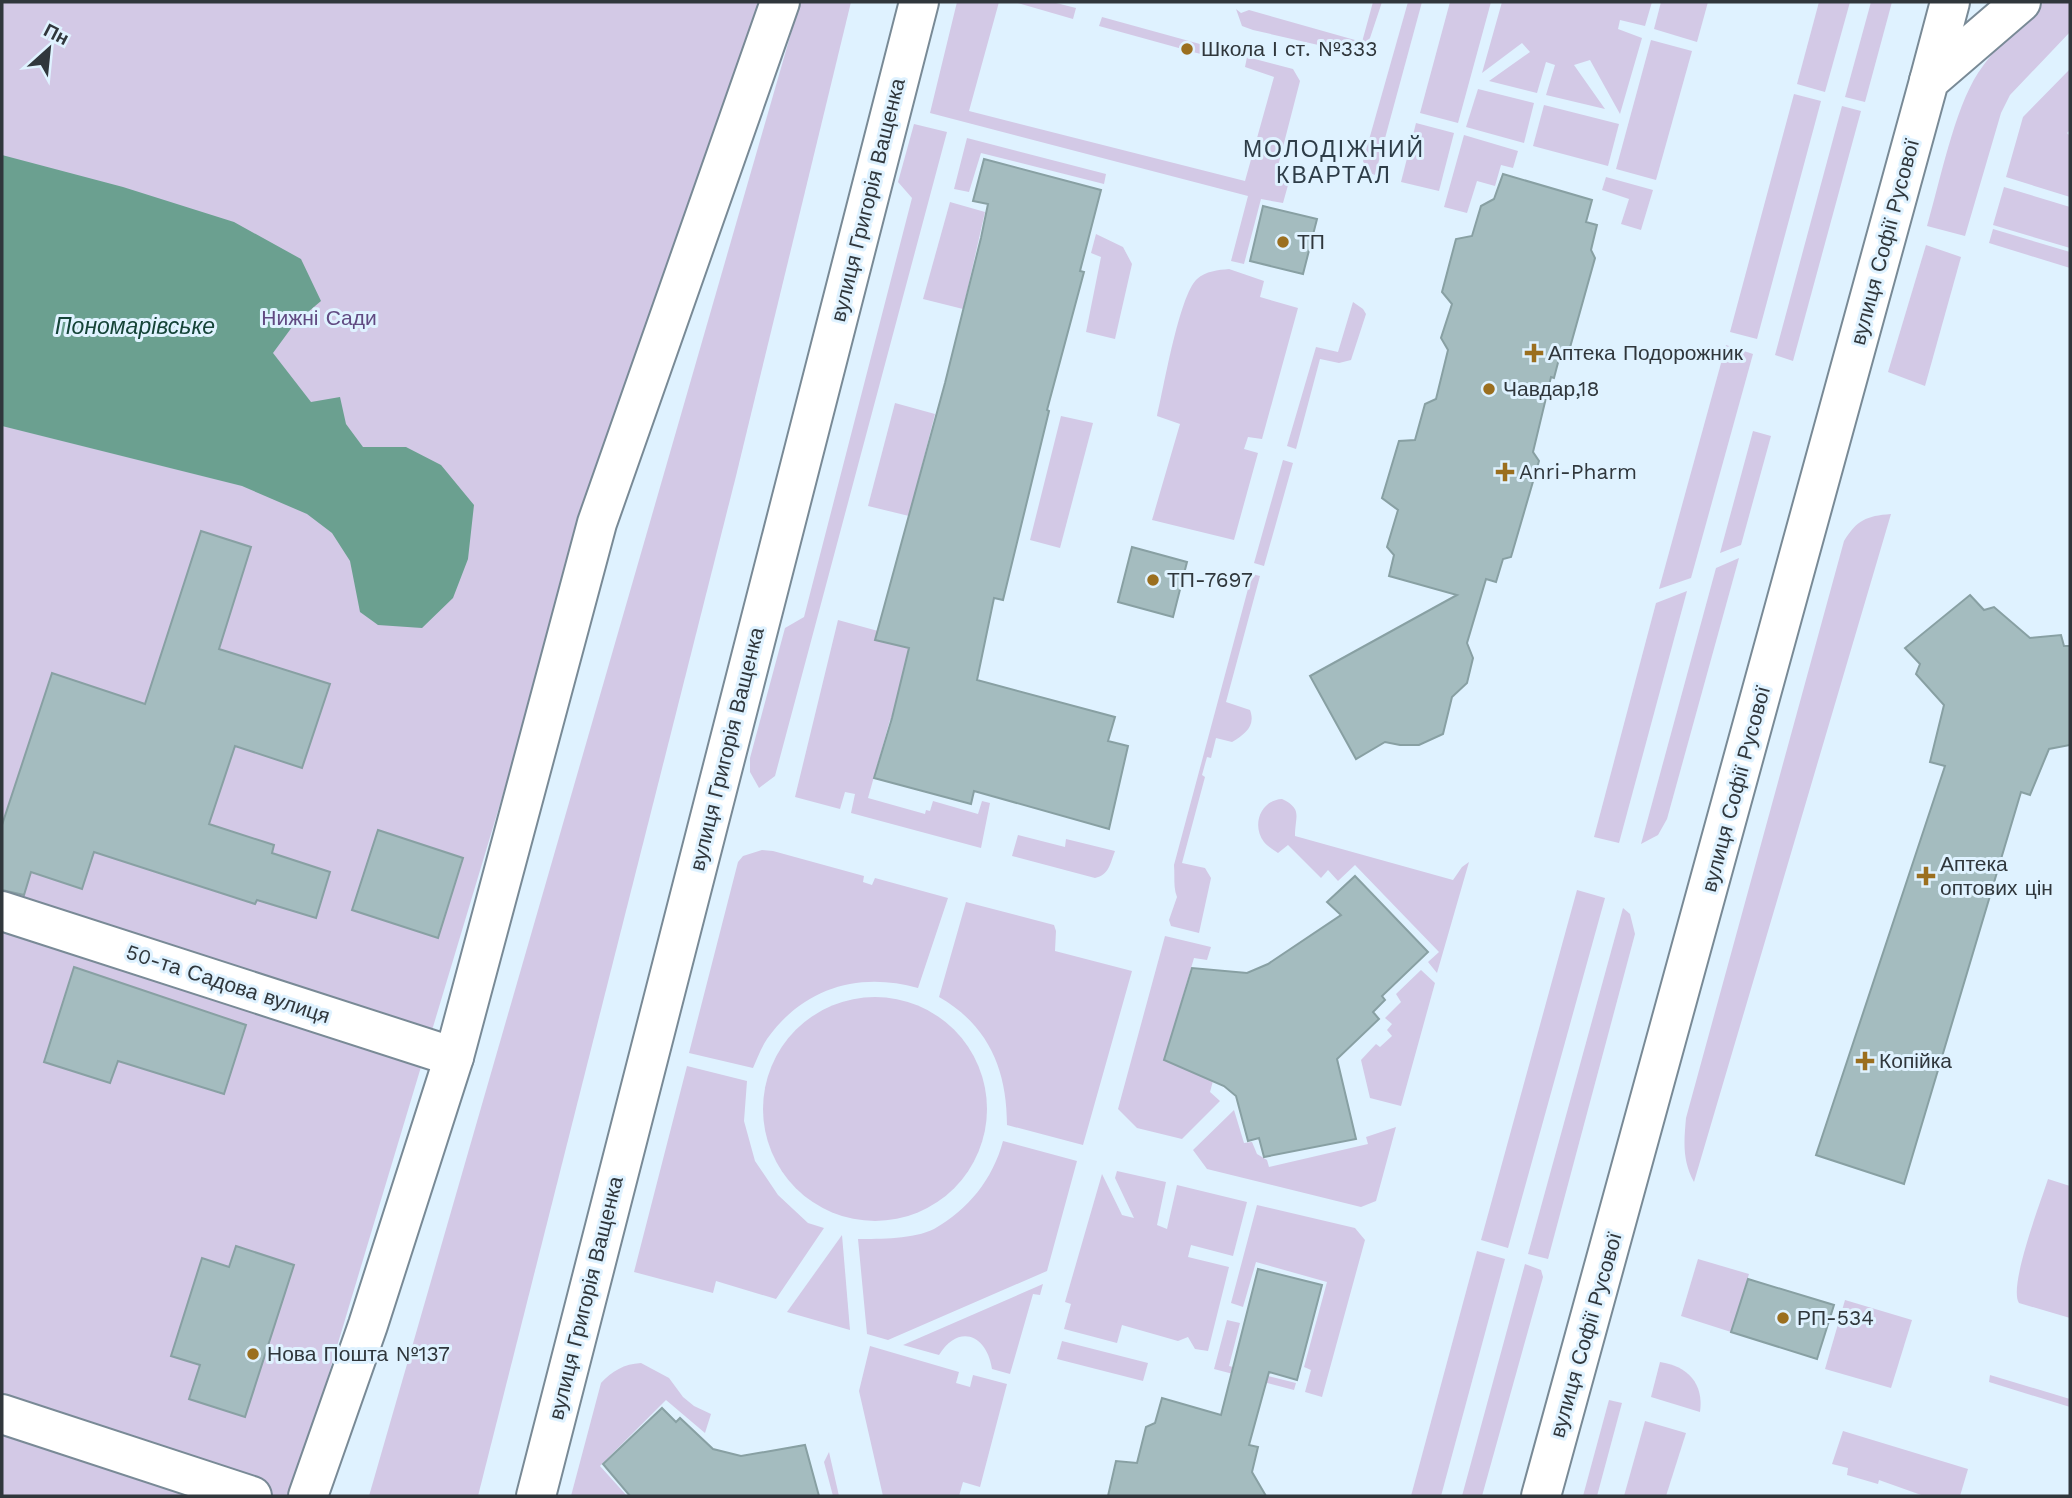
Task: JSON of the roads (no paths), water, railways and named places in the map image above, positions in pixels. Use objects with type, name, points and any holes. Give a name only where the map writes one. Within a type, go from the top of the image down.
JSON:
[{"type":"street","points":[[308,1496],[368,1325],[454,1057],[597,523],[780,2]]},
{"type":"street","name":"вулиця Григорія Ващенка","points":[[536,1496],[919,2]]},
{"type":"street","name":"вулиця Софії Русової","points":[[1541,1496],[1950,2]]},
{"type":"street","points":[[1929,81],[2021,2]]},
{"type":"street","name":"50-та Садова вулиця","points":[[2,911],[454,1057]]},
{"type":"street","points":[[2,1414],[252,1496]]},
{"type":"water","name":"Пономарівське","points":[[2,155],[123,187],[234,222],[301,259],[321,301],[295,323],[273,353],[311,402],[340,397],[346,424],[363,447],[406,447],[441,465],[474,505],[468,559],[453,598],[422,628],[378,625],[360,612],[350,561],[332,533],[307,514],[242,486],[2,426]]},
{"type":"place","name":"Школа І ст. №333","points":[[1187,49]]},
{"type":"place","name":"ТП","points":[[1283,242]]},
{"type":"place","name":"Аптека Подорожник","points":[[1534,353]]},
{"type":"place","name":"Чавдар,18","points":[[1489,389]]},
{"type":"place","name":"Anri-Pharm","points":[[1505,472]]},
{"type":"place","name":"ТП-7697","points":[[1153,580]]},
{"type":"place","name":"Аптека оптових цін","points":[[1926,876]]},
{"type":"place","name":"Копійка","points":[[1865,1061]]},
{"type":"place","name":"РП-534","points":[[1783,1318]]},
{"type":"place","name":"Нова Пошта №137","points":[[253,1354]]},
{"type":"district","name":"МОЛОДІЖНИЙ КВАРТАЛ","points":[[1334,162]]},
{"type":"park label","name":"Нижні Сади","points":[[319,318]]}]
